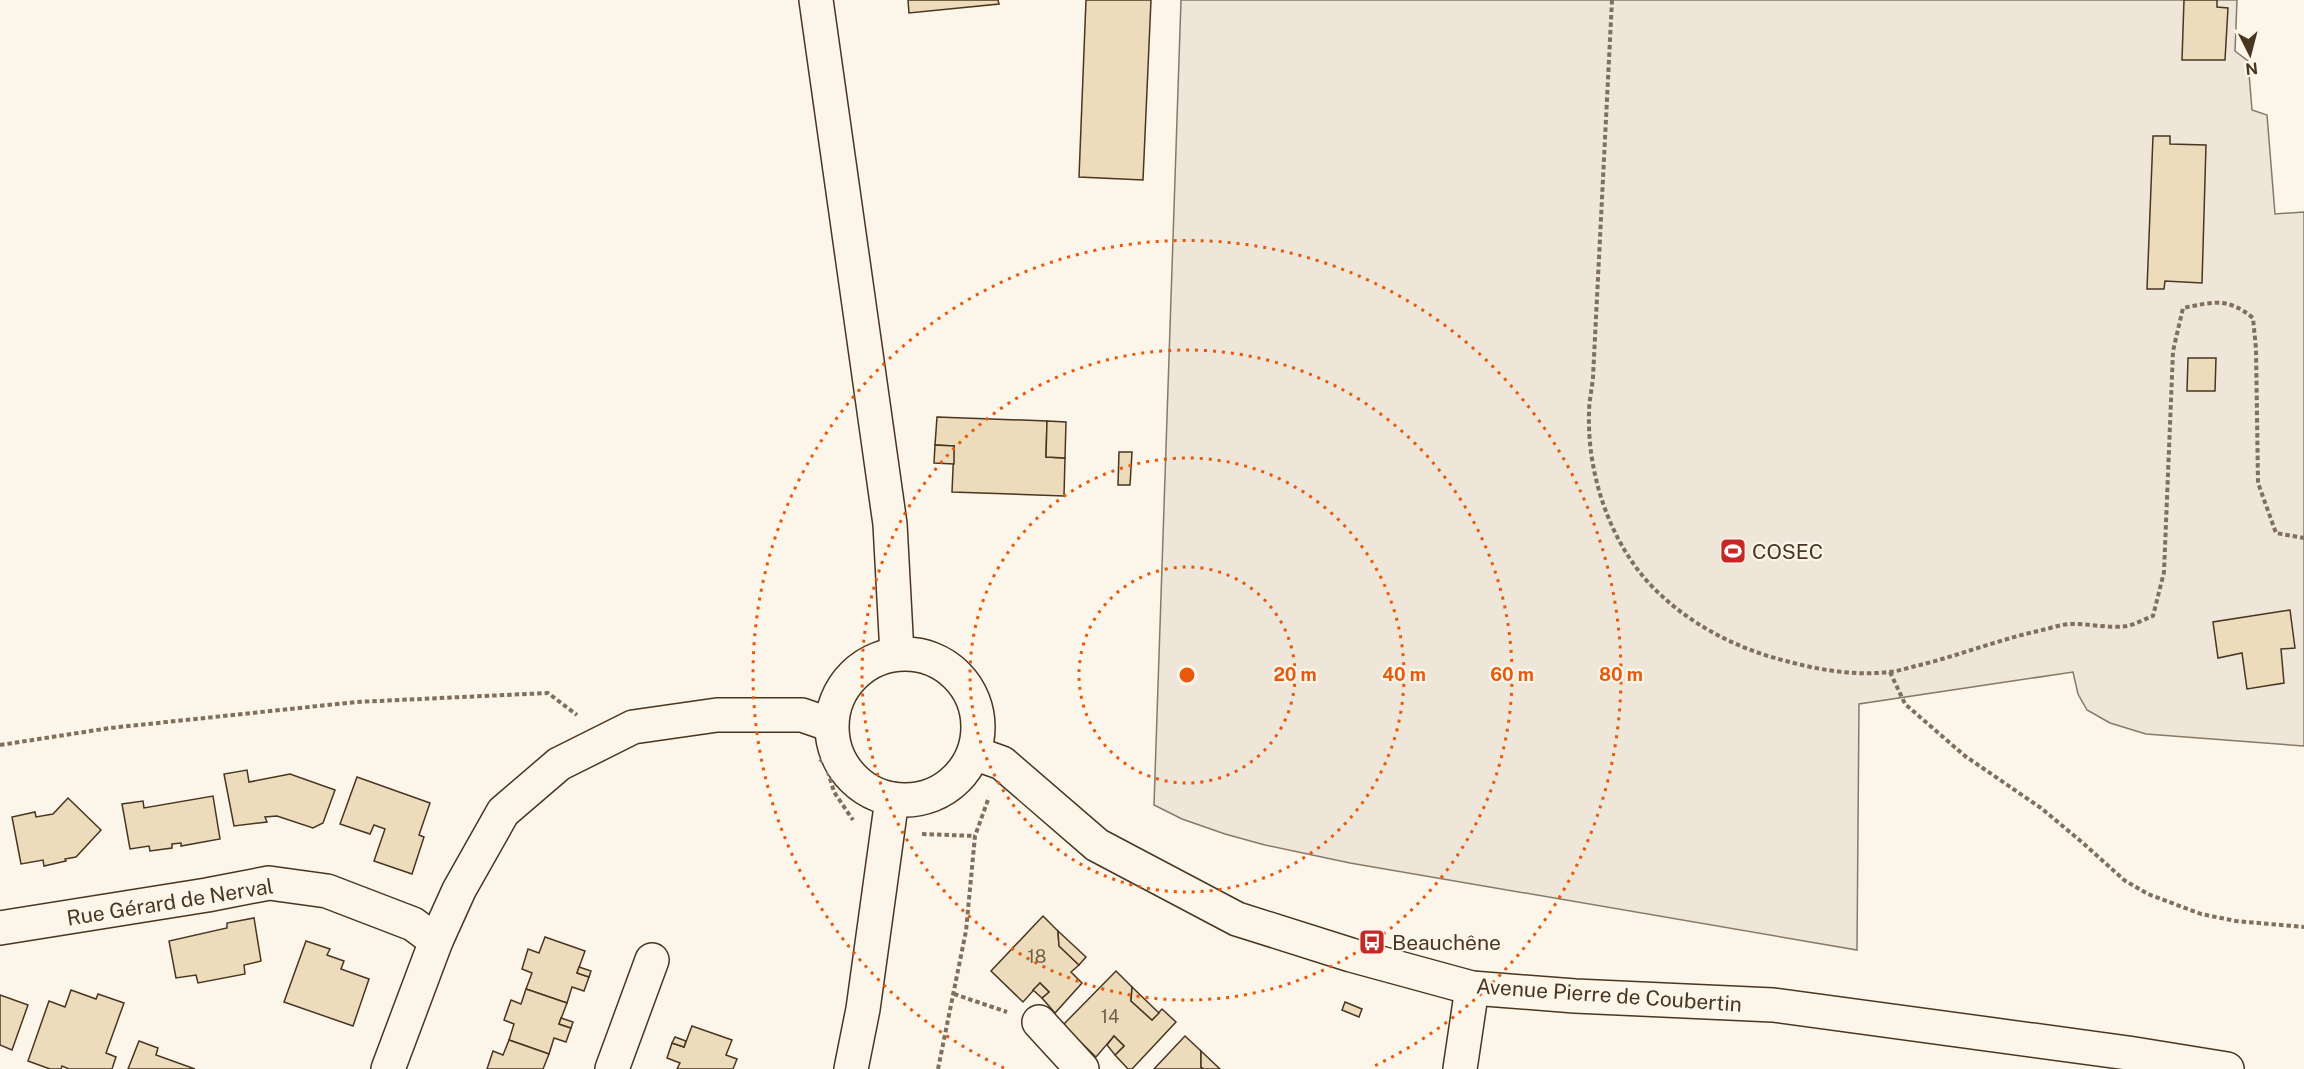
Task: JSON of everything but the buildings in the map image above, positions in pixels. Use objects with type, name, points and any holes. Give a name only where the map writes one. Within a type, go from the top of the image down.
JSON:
[{"type":"street","points":[[816,0],[890,524],[897,654]]},
{"type":"street","points":[[897,654],[922,655],[945,665],[963,682],[975,704],[978,729],[988,758],[941,791],[917,799],[892,799],[867,790],[848,773],[835,750],[831,725],[837,699],[850,676],[872,661],[897,654]]},
{"type":"street","points":[[388,1069],[436,941],[459,890],[503,812],[559,764],[633,727],[717,715],[802,715],[831,725]]},
{"type":"street","name":"Avenue Pierre de Coubertin","points":[[988,758],[1097,845],[1237,919],[1351,955],[1472,988],[1575,996],[1773,1005],[2128,1053],[2227,1069]]},
{"type":"street","points":[[850,1069],[863,1009],[892,799]]},
{"type":"street","name":"Rue Gérard de Nerval","points":[[0,928],[207,895],[269,882],[327,891],[413,924],[436,941]]},
{"type":"street","points":[[612,1069],[652,960]]},
{"type":"street","points":[[1460,1069],[1472,988]]},
{"type":"street","points":[[1039,1022],[1083,1069]]},
{"type":"path","points":[[1612,0],[1593,377],[1589,413],[1591,450],[1597,486],[1610,520],[1624,548],[1641,573],[1662,597],[1695,621],[1730,642],[1768,657],[1808,667],[1849,672],[1890,672],[1939,660],[2020,635],[2069,624],[2127,626],[2153,616],[2164,572],[2173,351],[2183,308],[2219,301],[2241,307],[2253,318],[2256,349],[2258,483],[2276,533],[2304,538]]},
{"type":"path","points":[[1890,672],[1905,704],[1965,756],[2041,808],[2124,880],[2148,894],[2201,914],[2236,921],[2304,927]]},
{"type":"path","points":[[0,746],[110,728],[356,702],[548,693],[579,717]]},
{"type":"path","points":[[938,1069],[966,931],[975,836],[988,758]]},
{"type":"path","points":[[954,994],[1039,1022]]},
{"type":"shaded area","name":"COSEC","points":[[1181,0],[2237,0],[2235,51],[2248,61],[2252,110],[2267,115],[2275,214],[2304,212],[2304,746],[2146,734],[2110,723],[2087,710],[2078,694],[2073,672],[1859,704],[1857,950],[1350,863],[1225,834],[1182,819],[1154,805]]},
{"type":"place","name":"COSEC","points":[[1733,551]]},
{"type":"place","name":"Beauchêne","points":[[1372,942]]}]
